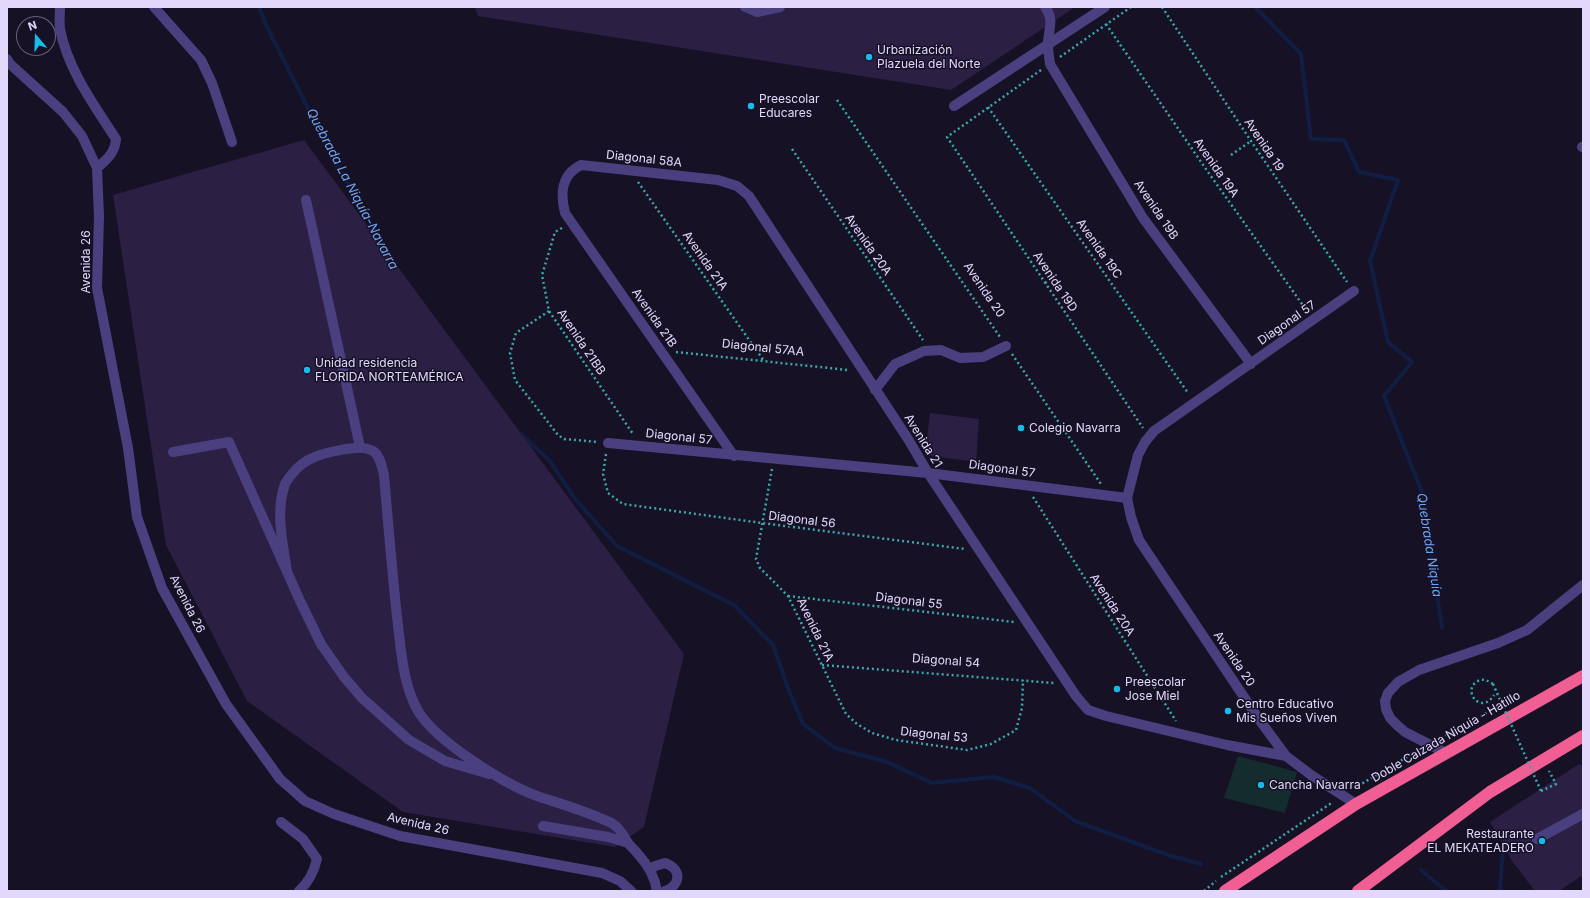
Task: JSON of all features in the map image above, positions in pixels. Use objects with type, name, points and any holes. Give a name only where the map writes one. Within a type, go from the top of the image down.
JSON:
[{"type":"highway","name":"Doble Calzada Niquia - Hatillo","points":[[1225,891],[1356,804],[1583,676]]},
{"type":"highway","points":[[1364,889],[1490,792],[1583,736]]},
{"type":"street","points":[[60,7],[60,28],[69,59],[87,96],[116,140],[116,146],[112,154],[97,168]]},
{"type":"street","points":[[154,7],[201,60],[212,83],[232,142]]},
{"type":"street","points":[[745,7],[757,12],[780,7]]},
{"type":"street","points":[[1045,7],[1051,18],[1048,45],[1050,64]]},
{"type":"street","points":[[954,106],[1105,7]]},
{"type":"street","name":"Avenida 26","points":[[7,59],[10,64],[62,112],[82,136],[97,168],[99,216],[97,288],[128,448],[137,517],[162,588],[226,704],[280,778],[306,801],[334,814],[400,836],[602,873],[620,880],[631,891]]},
{"type":"street","name":"Avenida 19B","points":[[1050,64],[1143,218],[1251,364]]},
{"type":"street","name":"Diagonal 58A","points":[[563,191],[566,176],[572,170],[581,165],[718,180],[737,186]]},
{"type":"street","name":"Avenida 21","points":[[737,186],[749,196],[908,439],[928,473],[1068,684],[1088,710],[1106,716],[1185,734]]},
{"type":"street","name":"Avenida 21B","points":[[563,191],[562,202],[565,214],[734,456]]},
{"type":"street","points":[[306,200],[360,447]]},
{"type":"street","name":"Diagonal 57","points":[[608,443],[774,460],[928,473],[1127,498],[1138,455],[1149,436],[1194,402],[1251,364],[1354,291]]},
{"type":"street","points":[[875,390],[895,364],[924,351],[941,350],[960,358],[967,358],[983,357],[1006,346]]},
{"type":"street","points":[[173,452],[229,442],[321,644],[344,677],[362,698],[409,740],[444,761],[496,777],[535,795],[586,812],[613,824],[622,833],[628,843],[650,870],[656,882],[657,891]]},
{"type":"street","points":[[287,572],[281,519],[281,506],[286,483],[299,466],[313,456],[331,451],[360,447],[374,452],[380,461],[384,475],[399,630],[407,683],[411,695],[426,722],[448,742],[496,777]]},
{"type":"street","name":"Avenida 20","points":[[1127,498],[1131,517],[1139,540],[1258,718],[1286,756],[1311,775],[1356,804]]},
{"type":"street","points":[[1446,753],[1410,735],[1390,718],[1386,709],[1385,701],[1388,693],[1398,682],[1419,670],[1498,643],[1527,630],[1583,585]]},
{"type":"street","points":[[1185,734],[1227,745],[1286,756]]},
{"type":"street","points":[[1537,839],[1583,814]]},
{"type":"street","points":[[281,822],[303,839],[317,859],[314,871],[304,887],[299,891]]},
{"type":"street","points":[[543,826],[628,843]]},
{"type":"street","points":[[650,870],[655,866],[665,863],[674,868],[678,879],[675,886],[665,891]]},
{"type":"path","points":[[988,107],[1131,7]]},
{"type":"path","name":"Avenida 19","points":[[1162,7],[1251,141],[1354,291]]},
{"type":"path","name":"Avenida 19A","points":[[1106,24],[1208,172],[1313,320]]},
{"type":"path","name":"Avenida 20","points":[[838,100],[1109,496]]},
{"type":"path","name":"Avenida 19D","points":[[988,107],[947,137],[1149,436]]},
{"type":"path","name":"Avenida 19C","points":[[988,107],[1194,402]]},
{"type":"path","points":[[1231,155],[1251,141]]},
{"type":"path","name":"Avenida 20A","points":[[792,149],[930,351]]},
{"type":"path","name":"Avenida 21A","points":[[630,170],[764,361]]},
{"type":"path","name":"Avenida 21BB","points":[[571,222],[555,232],[542,276],[549,311],[642,447]]},
{"type":"path","points":[[1045,283],[1055,276]]},
{"type":"path","points":[[549,311],[516,333],[510,353],[514,380],[558,435],[564,439],[608,443]]},
{"type":"path","name":"Diagonal 57AA","points":[[661,350],[863,371]]},
{"type":"path","name":"Diagonal 56","points":[[608,443],[603,474],[608,493],[623,504],[762,524],[980,551]]},
{"type":"path","name":"Avenida 21A","points":[[774,460],[756,559],[760,568],[788,596],[846,714],[857,724],[872,733]]},
{"type":"path","name":"Avenida 20A","points":[[1025,485],[1185,734]]},
{"type":"path","name":"Diagonal 55","points":[[788,596],[1028,624]]},
{"type":"path","name":"Diagonal 54","points":[[822,665],[1068,684]]},
{"type":"path","name":"Diagonal 53","points":[[872,733],[896,740],[966,750],[991,744],[1016,730],[1022,708],[1023,680]]},
{"type":"path","points":[[1494,695],[1491,700],[1485,703],[1479,703],[1471,694],[1472,688],[1475,682],[1481,680],[1493,684],[1541,791],[1556,784]]},
{"type":"green space","name":"Cancha Navarra","points":[[1238,756],[1297,772],[1285,813],[1224,798]]},
{"type":"building","name":"Urbanización Plazuela del Norte","points":[[475,7],[1075,7],[951,90],[478,16]]},
{"type":"building","name":"Unidad residencia FLORIDA NORTEAMÉRICA","points":[[304,140],[684,654],[644,827],[615,847],[403,812],[247,701],[166,545],[113,195]]},
{"type":"building","points":[[930,413],[979,419],[976,462],[925,455]]},
{"type":"building","name":"Restaurante EL MEKATEADERO","points":[[1579,764],[1583,766],[1583,875],[1559,891],[1535,891],[1512,861],[1490,822]]},
{"type":"waterway","name":"Quebrada La Niquía-Navarra","points":[[259,7],[266,25],[335,162],[380,238],[388,255]]},
{"type":"waterway","name":"Quebrada Niquía","points":[[1255,7],[1301,54],[1311,139],[1344,140],[1359,172],[1398,180],[1370,261],[1388,342],[1412,362],[1384,396],[1422,492],[1442,628]]},
{"type":"waterway","name":"Quebrada La Niquía-Navarra","points":[[520,433],[550,461],[576,500],[617,546],[734,605],[773,645],[789,691],[803,724],[835,748],[887,762],[932,783],[994,777],[1030,788],[1075,821],[1171,856],[1201,864]]},
{"type":"waterway","name":"Quebrada Niquía","points":[[1500,891],[1503,848]]},
{"type":"waterway","name":"Quebrada La Niquía-Navarra","points":[[1421,870],[1446,891]]},
{"type":"place","name":"Urbanización Plazuela del Norte","points":[[869,57]]},
{"type":"place","name":"Preescolar Educares","points":[[751,106]]},
{"type":"place","name":"Unidad residencia FLORIDA NORTEAMÉRICA","points":[[307,370]]},
{"type":"place","name":"Colegio Navarra","points":[[1021,428]]},
{"type":"place","name":"Preescolar Jose Miel","points":[[1117,689]]},
{"type":"place","name":"Centro Educativo Mis Sueños Viven","points":[[1228,711]]},
{"type":"place","name":"Cancha Navarra","points":[[1261,785]]},
{"type":"place","name":"Restaurante EL MEKATEADERO","points":[[1542,841]]}]
